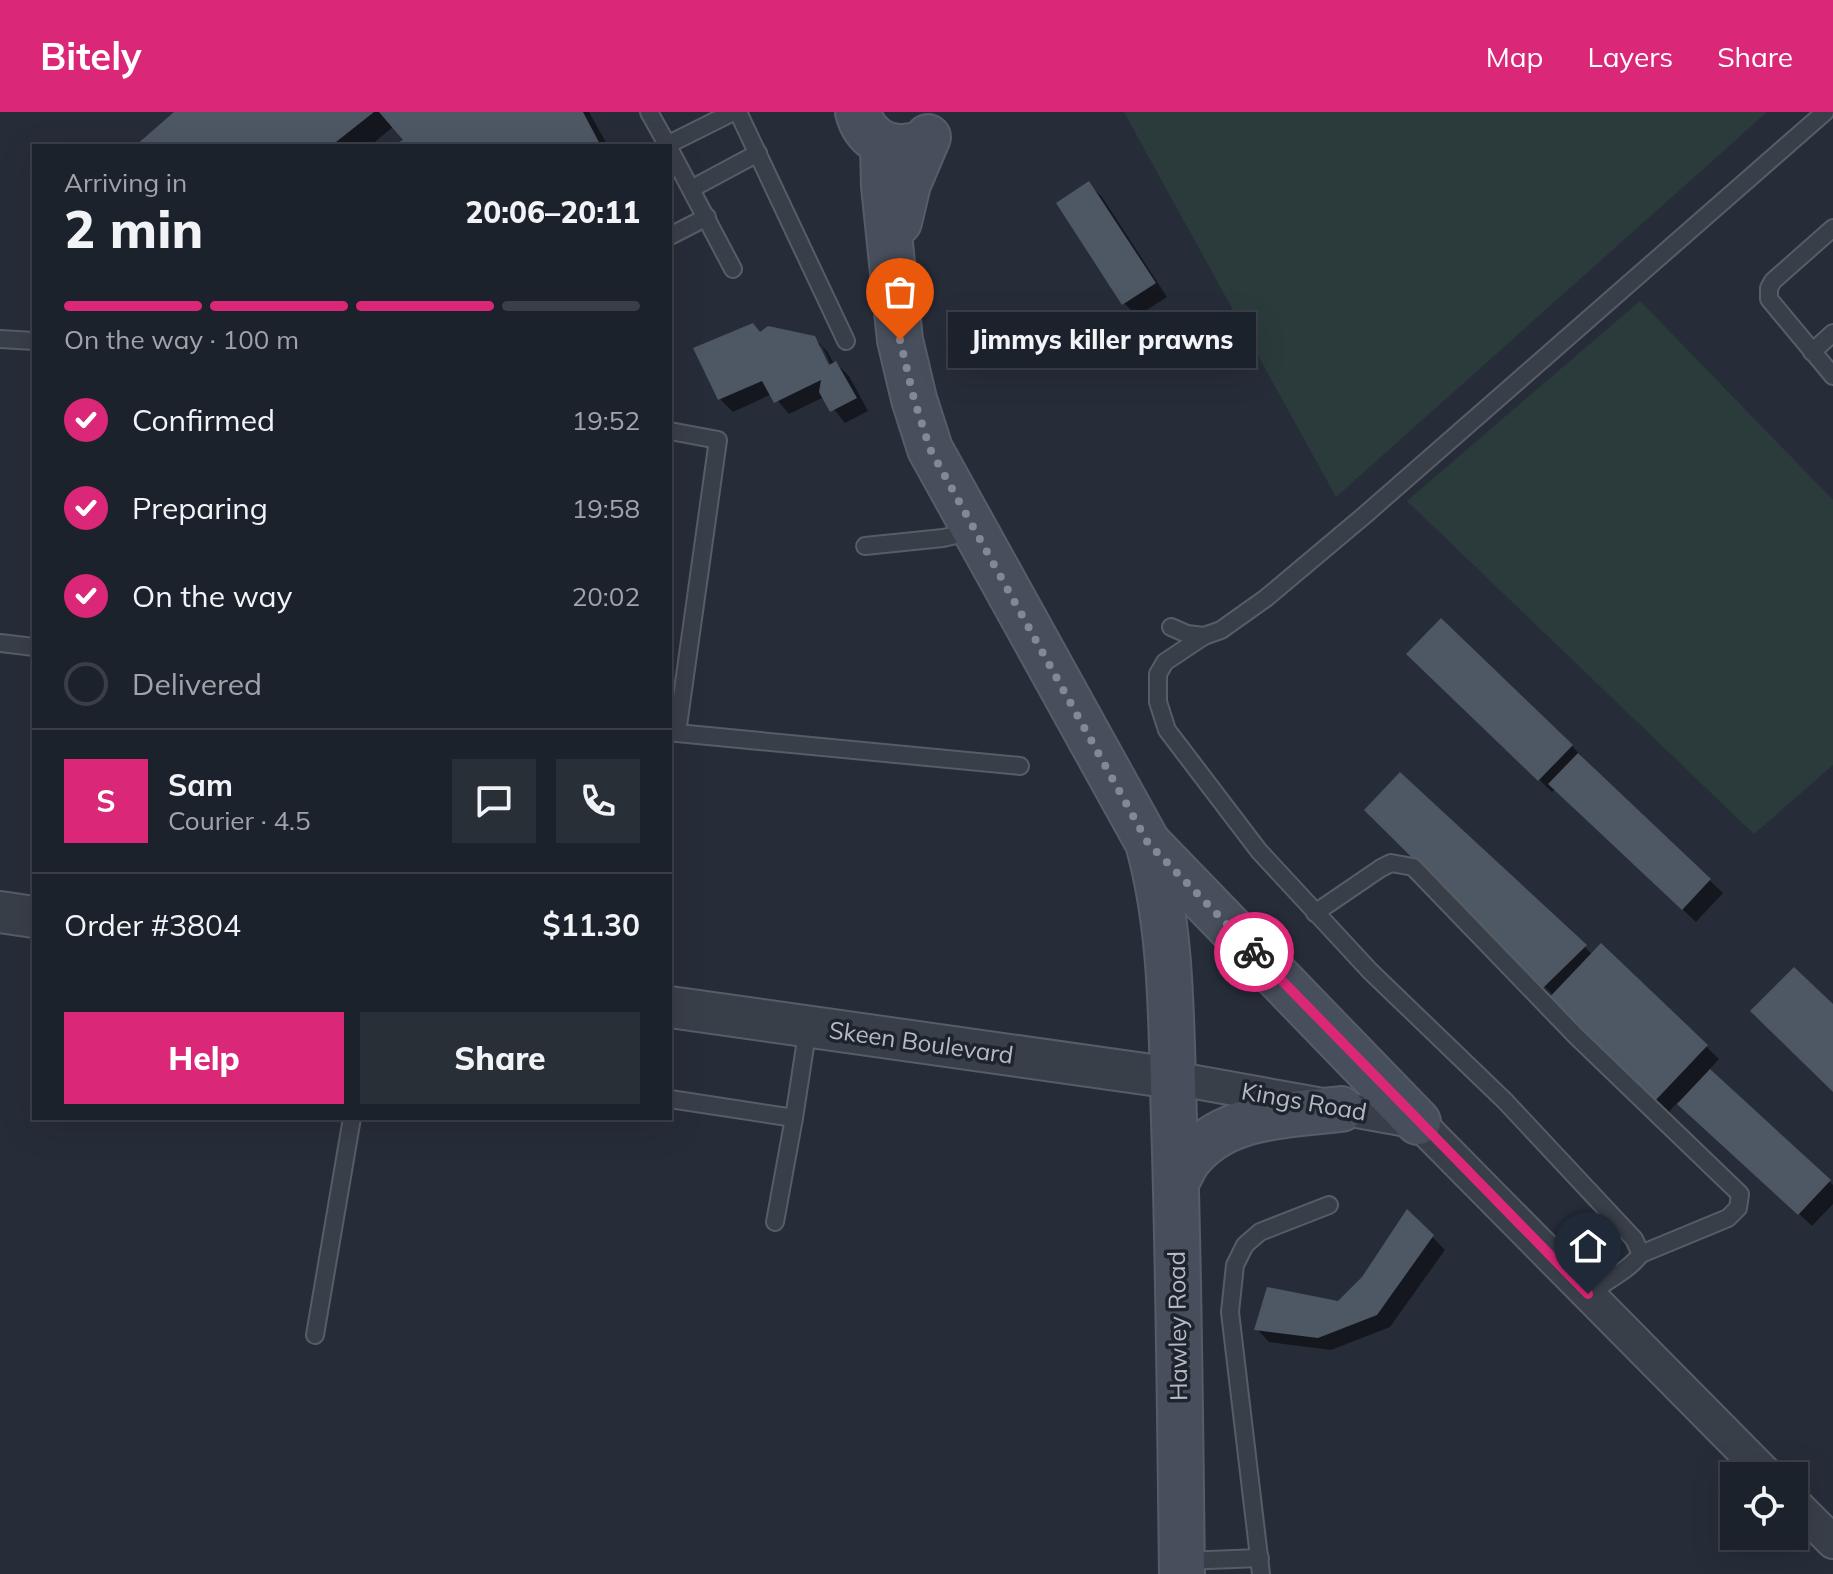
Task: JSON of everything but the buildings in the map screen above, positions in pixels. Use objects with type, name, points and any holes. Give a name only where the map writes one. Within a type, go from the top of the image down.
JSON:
[{"type":"main road","points":[[870,128],[902,147],[916,144],[936,124]]},
{"type":"main road","points":[[891,255],[908,184],[936,124]]},
{"type":"main road","points":[[870,128],[891,255],[900,340],[930,449],[1148,843],[1418,1122]]},
{"type":"main road","name":"Hawley Road","points":[[1148,843],[1164,921],[1173,1078],[1182,1568]]},
{"type":"main road","points":[[1176,1183],[1190,1157],[1223,1131],[1261,1119],[1341,1109]]},
{"type":"street","points":[[0,912],[32,917]]},
{"type":"street","name":"Skeen Boulevard","points":[[672,1007],[1173,1078]]},
{"type":"street","name":"Kings Road","points":[[1173,1078],[1418,1122]]},
{"type":"street","points":[[1418,1122],[1754,1462]]},
{"type":"street","points":[[1808,1517],[1833,1542]]},
{"type":"lane","points":[[649,112],[666,144]]},
{"type":"lane","points":[[672,145],[736,112],[846,341]]},
{"type":"lane","points":[[1641,1254],[1634,1239],[1544,1141],[1370,971],[1259,851],[1167,730],[1158,702],[1158,674],[1165,662],[1204,636],[1221,630],[1266,598],[1366,514],[1825,112]]},
{"type":"lane","points":[[691,189],[758,153]]},
{"type":"lane","points":[[672,154],[733,269]]},
{"type":"lane","points":[[672,235],[707,217]]},
{"type":"lane","points":[[1833,228],[1769,288],[1771,304],[1833,376]]},
{"type":"lane","points":[[1812,352],[1833,333]]},
{"type":"lane","points":[[0,339],[32,341]]},
{"type":"lane","points":[[672,431],[718,440],[674,733],[1020,766]]},
{"type":"lane","points":[[865,546],[943,538],[976,531]]},
{"type":"lane","points":[[1171,627],[1187,634],[1204,636]]},
{"type":"lane","points":[[0,643],[32,647]]},
{"type":"lane","points":[[1315,913],[1391,863],[1413,867],[1576,1036],[1740,1194],[1738,1208],[1728,1218],[1641,1254],[1632,1266],[1588,1294]]},
{"type":"lane","points":[[775,1222],[808,1027]]},
{"type":"lane","points":[[672,1099],[794,1118]]},
{"type":"lane","points":[[315,1335],[352,1120]]},
{"type":"lane","points":[[1182,1568],[1260,1566],[1230,1312],[1235,1265],[1245,1245],[1260,1232],[1329,1205]]},
{"type":"shaded area","points":[[1124,112],[1767,112],[1336,497]]},
{"type":"shaded area","points":[[1640,301],[1833,500],[1833,765],[1754,834],[1407,501]]},
{"type":"way so far","points":[[900,340],[930,449],[1148,843],[1254,952]]},
{"type":"place","name":"Jimmys killer prawns","points":[[900,340]]},
{"type":"route","points":[[1254,952],[1588,1294]]}]
